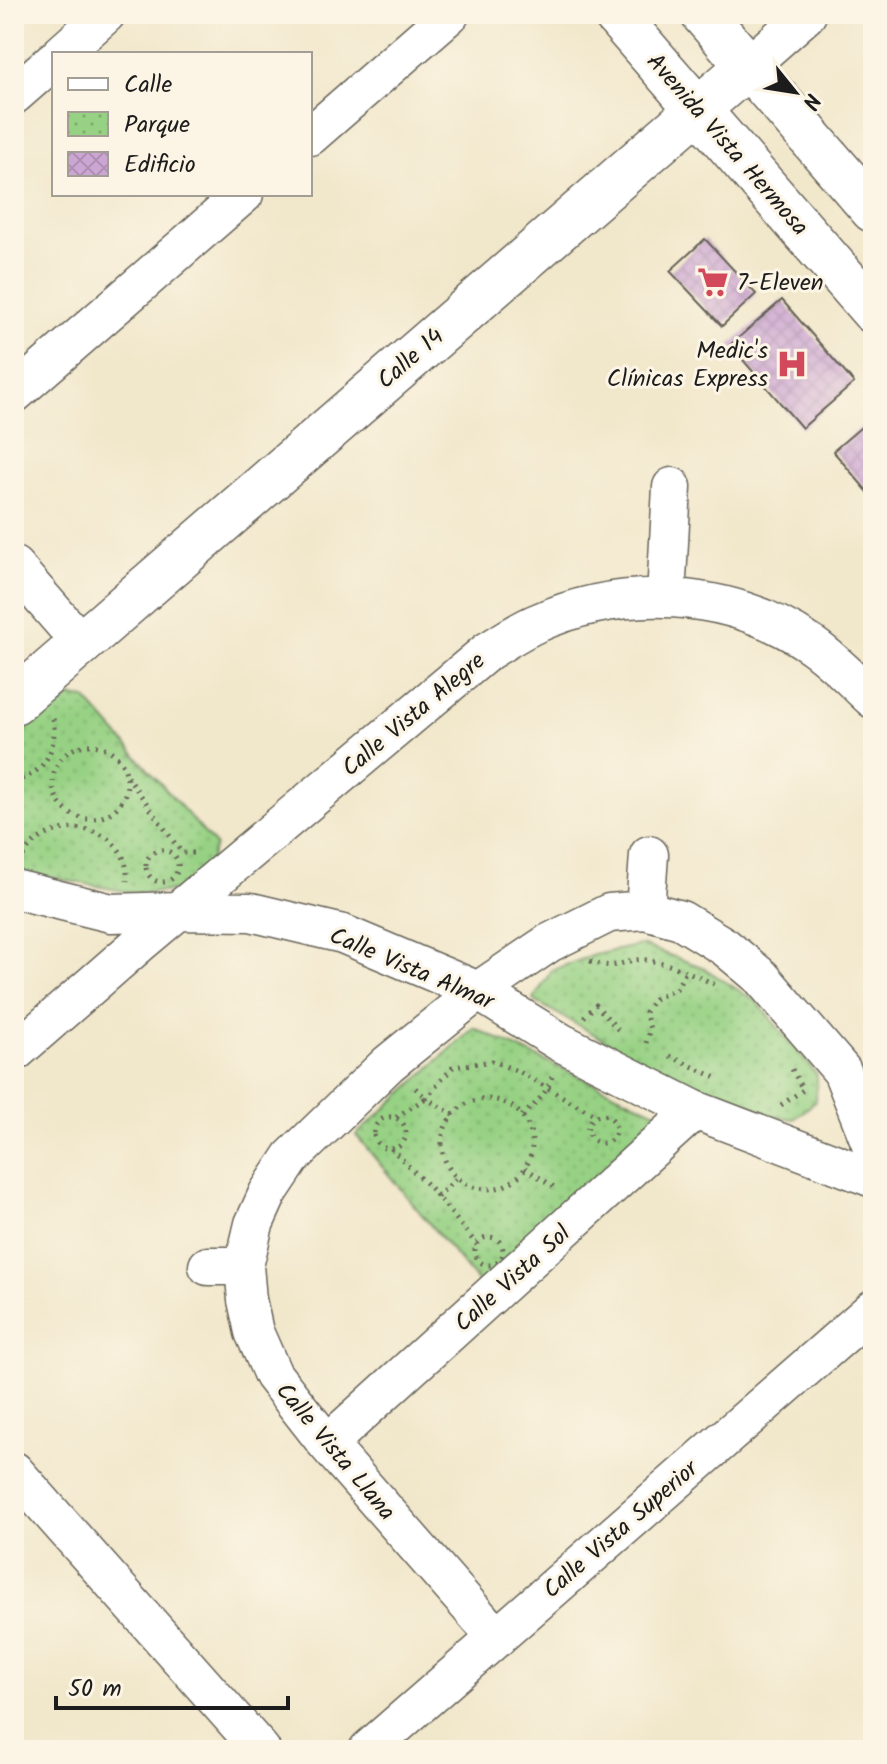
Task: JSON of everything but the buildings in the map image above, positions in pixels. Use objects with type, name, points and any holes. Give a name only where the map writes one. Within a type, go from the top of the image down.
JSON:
[{"type":"street","points":[[63,52],[106,14]]},
{"type":"street","points":[[312,134],[450,14]]},
{"type":"street","name":"Avenida Vista Hermosa","points":[[615,14],[873,311]]},
{"type":"street","points":[[703,14],[873,210]]},
{"type":"street","name":"Calle 14","points":[[33,710],[81,643],[807,14]]},
{"type":"street","points":[[14,95],[52,62]]},
{"type":"street","points":[[14,394],[242,196]]},
{"type":"street","points":[[666,597],[672,487]]},
{"type":"street","points":[[14,566],[81,643]]},
{"type":"street","name":"Calle Vista Alegre","points":[[14,1053],[488,651],[535,624],[590,604],[666,597],[717,602],[766,619],[810,644],[873,699]]},
{"type":"street","points":[[649,855],[645,910],[681,920],[725,947],[761,977],[842,1071],[873,1149]]},
{"type":"street","name":"Calle Vista Almar","points":[[18,869],[111,913],[251,912],[343,934],[478,991],[560,1042],[695,1110],[873,1178]]},
{"type":"street","name":"Calle Vista Llana","points":[[497,1638],[327,1444],[273,1375],[254,1332],[247,1300],[226,1266],[292,1157],[388,1064],[478,991],[549,943],[609,913],[645,910]]},
{"type":"street","name":"Calle Vista Sol","points":[[327,1444],[695,1110]]},
{"type":"street","name":"Calle Vista Superior","points":[[368,1750],[873,1309]]},
{"type":"street","points":[[14,1471],[261,1750]]},
{"type":"path","points":[[14,781],[23,780],[44,764],[53,747],[55,732],[33,710]]},
{"type":"path","points":[[126,774],[122,801],[114,811],[103,817],[83,819],[67,812],[58,802],[53,780],[55,768],[70,751],[93,745],[115,755],[182,853]]},
{"type":"path","points":[[44,764],[55,768]]},
{"type":"path","points":[[81,828],[83,819]]},
{"type":"path","points":[[18,869],[29,846],[44,834],[62,828],[81,828],[99,834],[114,846],[124,862],[126,886]]},
{"type":"path","points":[[14,849],[18,869]]},
{"type":"path","points":[[164,849],[176,858],[178,870],[172,879],[161,883],[148,875],[147,859],[154,851],[164,849]]},
{"type":"path","points":[[176,858],[182,853],[206,853]]},
{"type":"path","points":[[549,943],[607,967],[644,959],[686,971],[727,990]]},
{"type":"path","points":[[646,1043],[650,1029],[645,1012],[654,999],[676,989],[686,971]]},
{"type":"path","points":[[522,1116],[551,1083],[560,1042]]},
{"type":"path","points":[[778,1108],[803,1090],[787,1059]]},
{"type":"path","points":[[396,1118],[403,1124],[405,1134],[401,1144],[391,1148],[381,1146],[374,1132],[381,1119],[396,1118],[426,1098],[453,1067],[492,1061],[520,1072],[596,1116],[609,1116],[615,1123],[616,1132],[611,1140],[603,1143],[591,1136],[588,1127],[596,1116]]},
{"type":"path","points":[[426,1098],[454,1115]]},
{"type":"path","points":[[489,1099],[504,1102],[522,1116],[532,1136],[532,1152],[518,1177],[492,1189],[464,1183],[446,1162],[442,1148],[444,1134],[454,1115],[473,1101],[489,1099]]},
{"type":"path","points":[[391,1148],[477,1245]]},
{"type":"path","points":[[437,1197],[458,1177]]},
{"type":"green space","points":[[71,697],[86,699],[215,845],[208,868],[177,891],[135,893],[14,871],[14,738]]},
{"type":"green space","points":[[641,945],[702,967],[757,1002],[817,1075],[816,1101],[794,1119],[760,1114],[642,1061],[533,1000],[552,970],[594,955]]},
{"type":"green space","points":[[474,1028],[665,1116],[480,1285],[356,1135]]},
{"type":"place","name":"7-Eleven","points":[[713,282]]},
{"type":"place","name":"Medic's Clínicas Express","points":[[792,364]]}]
